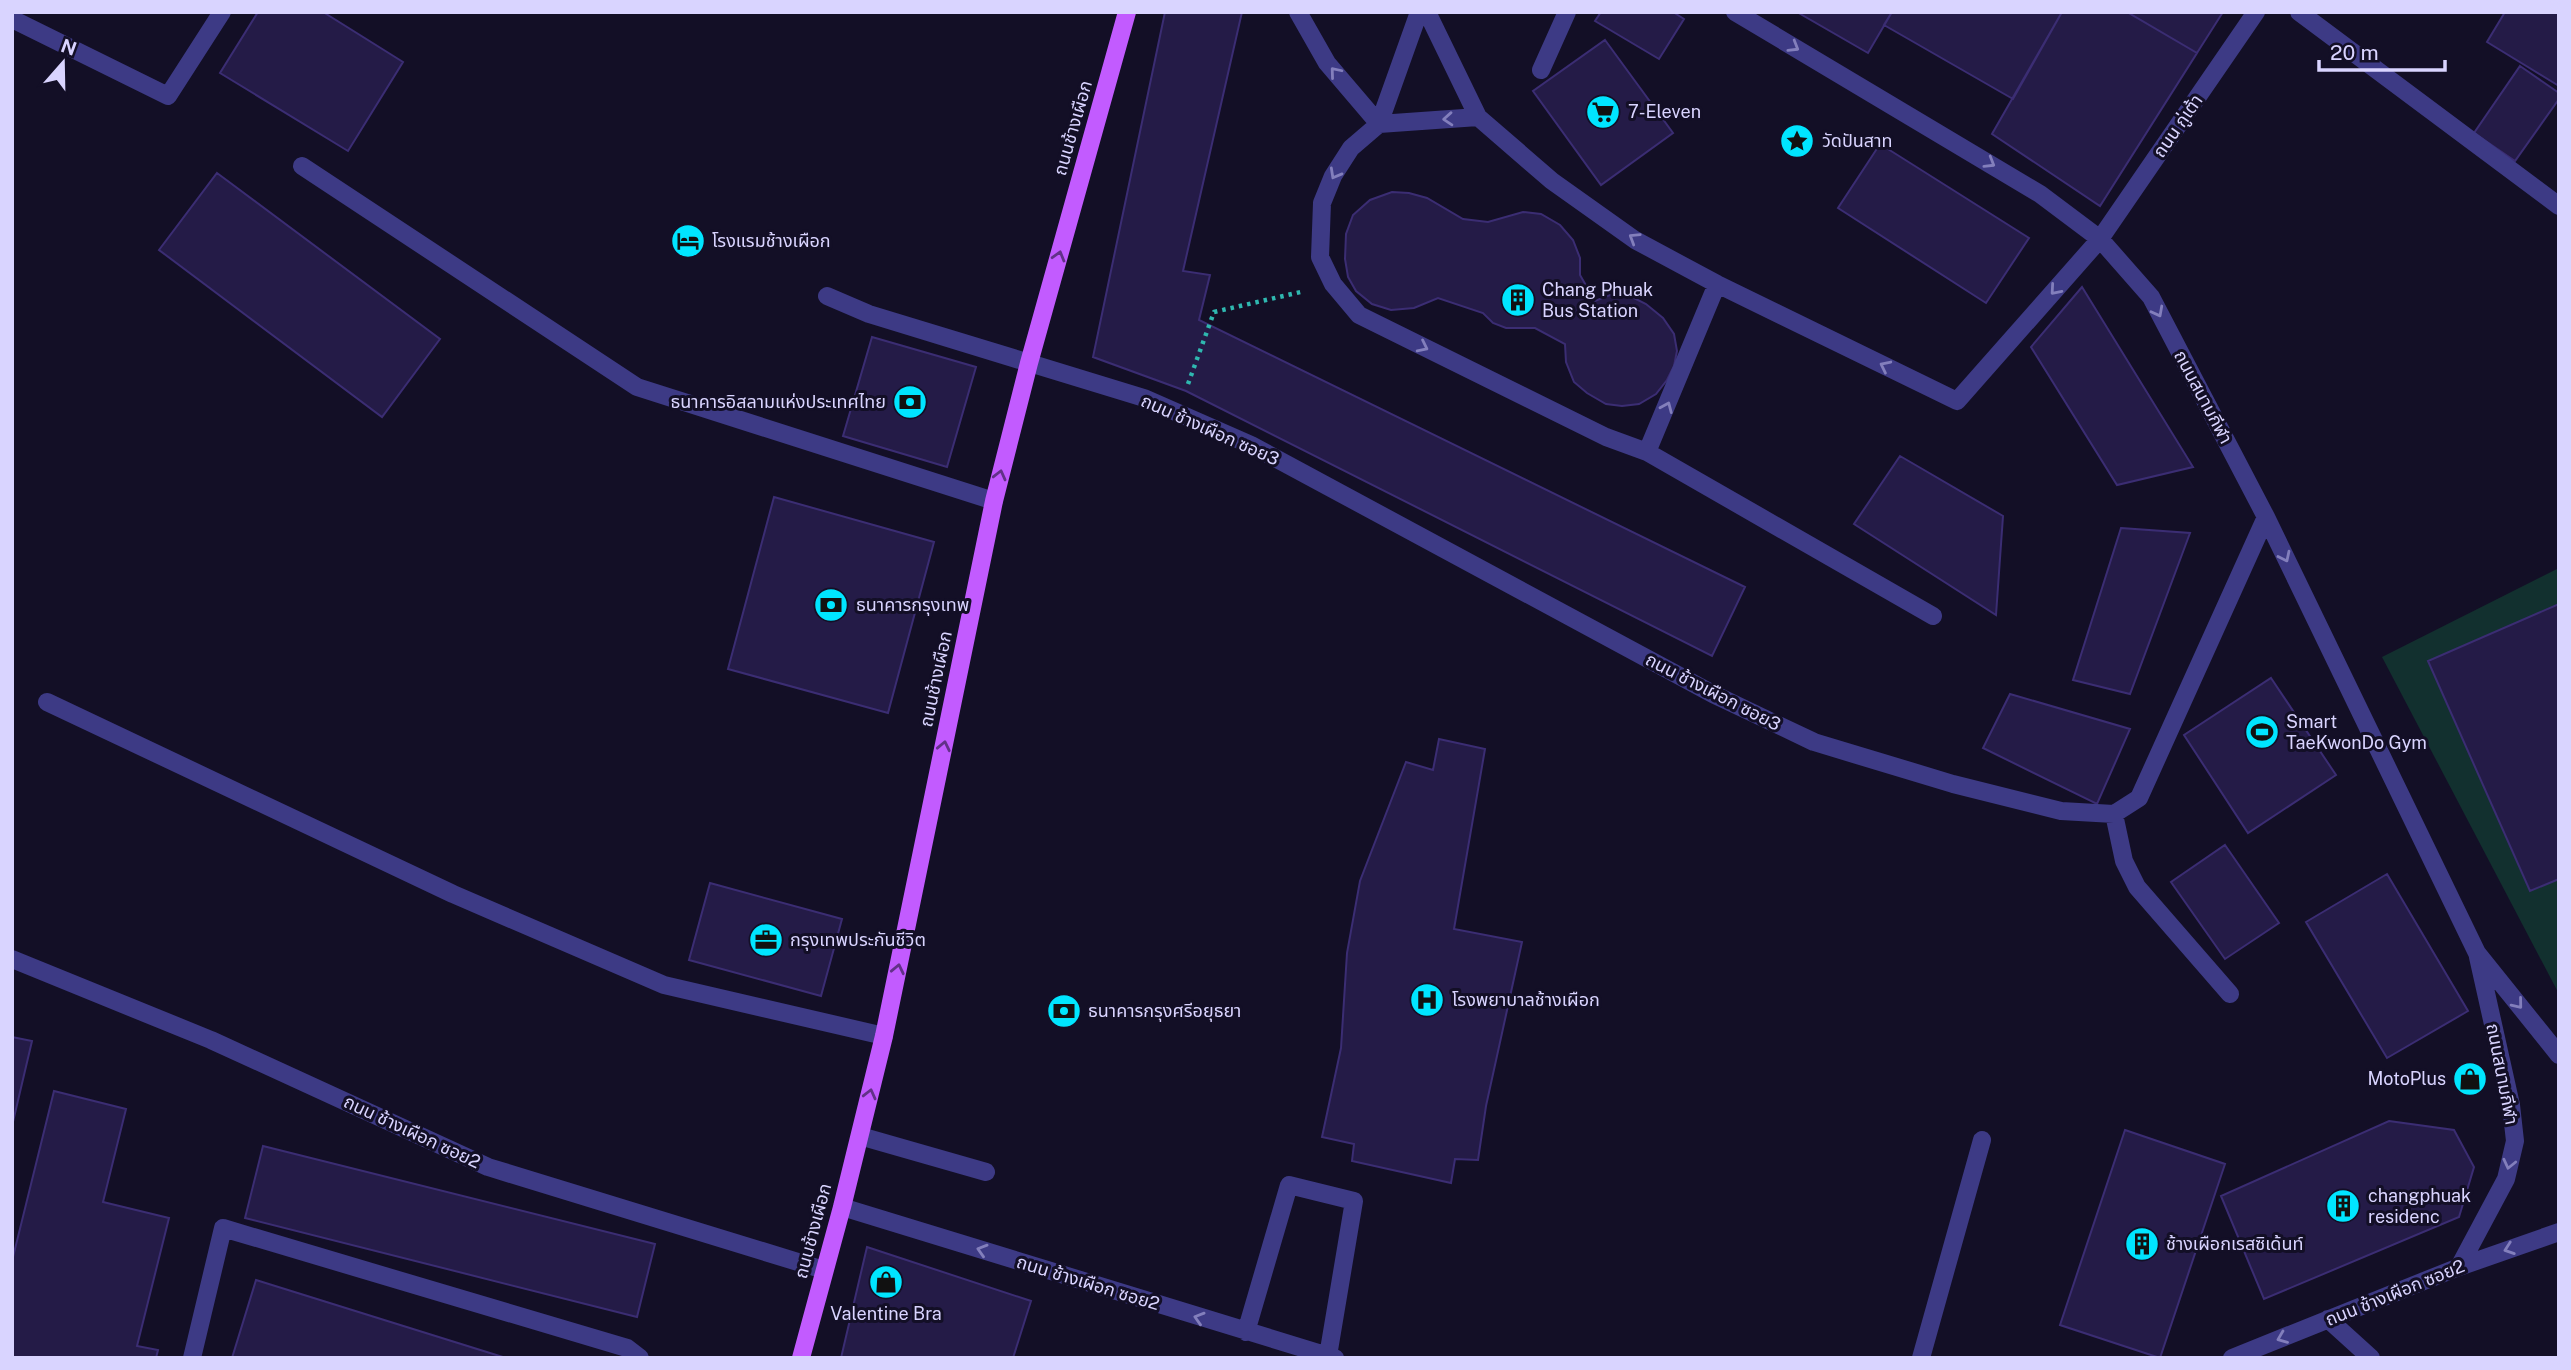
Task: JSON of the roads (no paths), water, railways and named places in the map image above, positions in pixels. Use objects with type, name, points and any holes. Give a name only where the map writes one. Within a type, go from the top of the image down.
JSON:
[{"type":"main road","name":"ถนนช้างเผือก","points":[[801,1358],[884,1036],[994,501],[1029,363],[1127,12]]},
{"type":"street","points":[[13,23],[167,96],[222,12]]},
{"type":"street","points":[[1298,12],[1327,62],[1379,124]]},
{"type":"street","points":[[1419,12],[1379,124],[1351,148],[1333,176],[1321,203],[1320,257],[1333,284],[1359,315],[1606,436],[1647,452],[1933,616]]},
{"type":"street","points":[[1427,12],[1478,117],[1552,181],[1635,240],[1717,284],[1647,452]]},
{"type":"street","points":[[1541,71],[1567,12]]},
{"type":"street","name":"ถนนสนามกีฬา","points":[[1735,12],[2040,194],[2100,239],[2151,297],[2266,517],[2477,953],[2559,1055]]},
{"type":"street","name":"ถนน กู่เต้า","points":[[1717,284],[1957,401],[2100,239],[2256,12]]},
{"type":"street","points":[[2300,12],[2559,206]]},
{"type":"street","points":[[1379,124],[1478,117]]},
{"type":"street","points":[[302,166],[637,387],[994,501]]},
{"type":"street","name":"ถนน ช้างเผือก ซอย3","points":[[827,296],[869,314],[1144,398],[1251,445],[1713,694],[1814,742],[1953,784],[2061,811],[2114,814]]},
{"type":"street","points":[[2230,994],[2137,887],[2123,861],[2114,814],[2139,798],[2266,517]]},
{"type":"street","points":[[47,702],[453,894],[664,985],[884,1036]]},
{"type":"street","name":"ถนนสนามกีฬา","points":[[2459,1266],[2505,1179],[2515,1140],[2511,1104],[2477,953]]},
{"type":"street","name":"ถนน ช้างเผือก ซอย2","points":[[12,959],[211,1040],[488,1167],[824,1270]]},
{"type":"street","points":[[860,1136],[986,1172]]},
{"type":"street","points":[[1922,1358],[1982,1140]]},
{"type":"street","points":[[1246,1332],[1289,1185],[1354,1200],[1331,1357]]},
{"type":"street","name":"ถนน ช้างเผือก ซอย2","points":[[842,1207],[1331,1357]]},
{"type":"street","points":[[192,1358],[223,1228],[628,1348],[640,1358]]},
{"type":"street","name":"ถนน ช้างเผือก ซอย2","points":[[2232,1358],[2459,1266],[2559,1232]]},
{"type":"street","points":[[2328,1319],[2371,1358]]},
{"type":"place","name":"7-Eleven","points":[[1603,112]]},
{"type":"place","name":"วัดปันสาท","points":[[1797,141]]},
{"type":"place","name":"โรงแรมช้างเผือก","points":[[688,241]]},
{"type":"place","name":"Chang Phuak Bus Station","points":[[1518,300]]},
{"type":"place","name":"ธนาคารอิสลามแห่งประเทศไทย","points":[[910,402]]},
{"type":"place","name":"ธนาคารกรุงเทพ","points":[[831,605]]},
{"type":"place","name":"Smart TaeKwonDo Gym","points":[[2262,732]]},
{"type":"place","name":"กรุงเทพประกันชีวิต","points":[[766,940]]},
{"type":"place","name":"โรงพยาบาลช้างเผือก","points":[[1427,1000]]},
{"type":"place","name":"ธนาคารกรุงศรีอยุธยา","points":[[1064,1011]]},
{"type":"place","name":"MotoPlus","points":[[2470,1079]]},
{"type":"place","name":"changphuak residenc","points":[[2343,1206]]},
{"type":"place","name":"ช้างเผือกเรสซิเด้นท์","points":[[2142,1244]]},
{"type":"place","name":"Valentine Bra","points":[[886,1282]]}]
